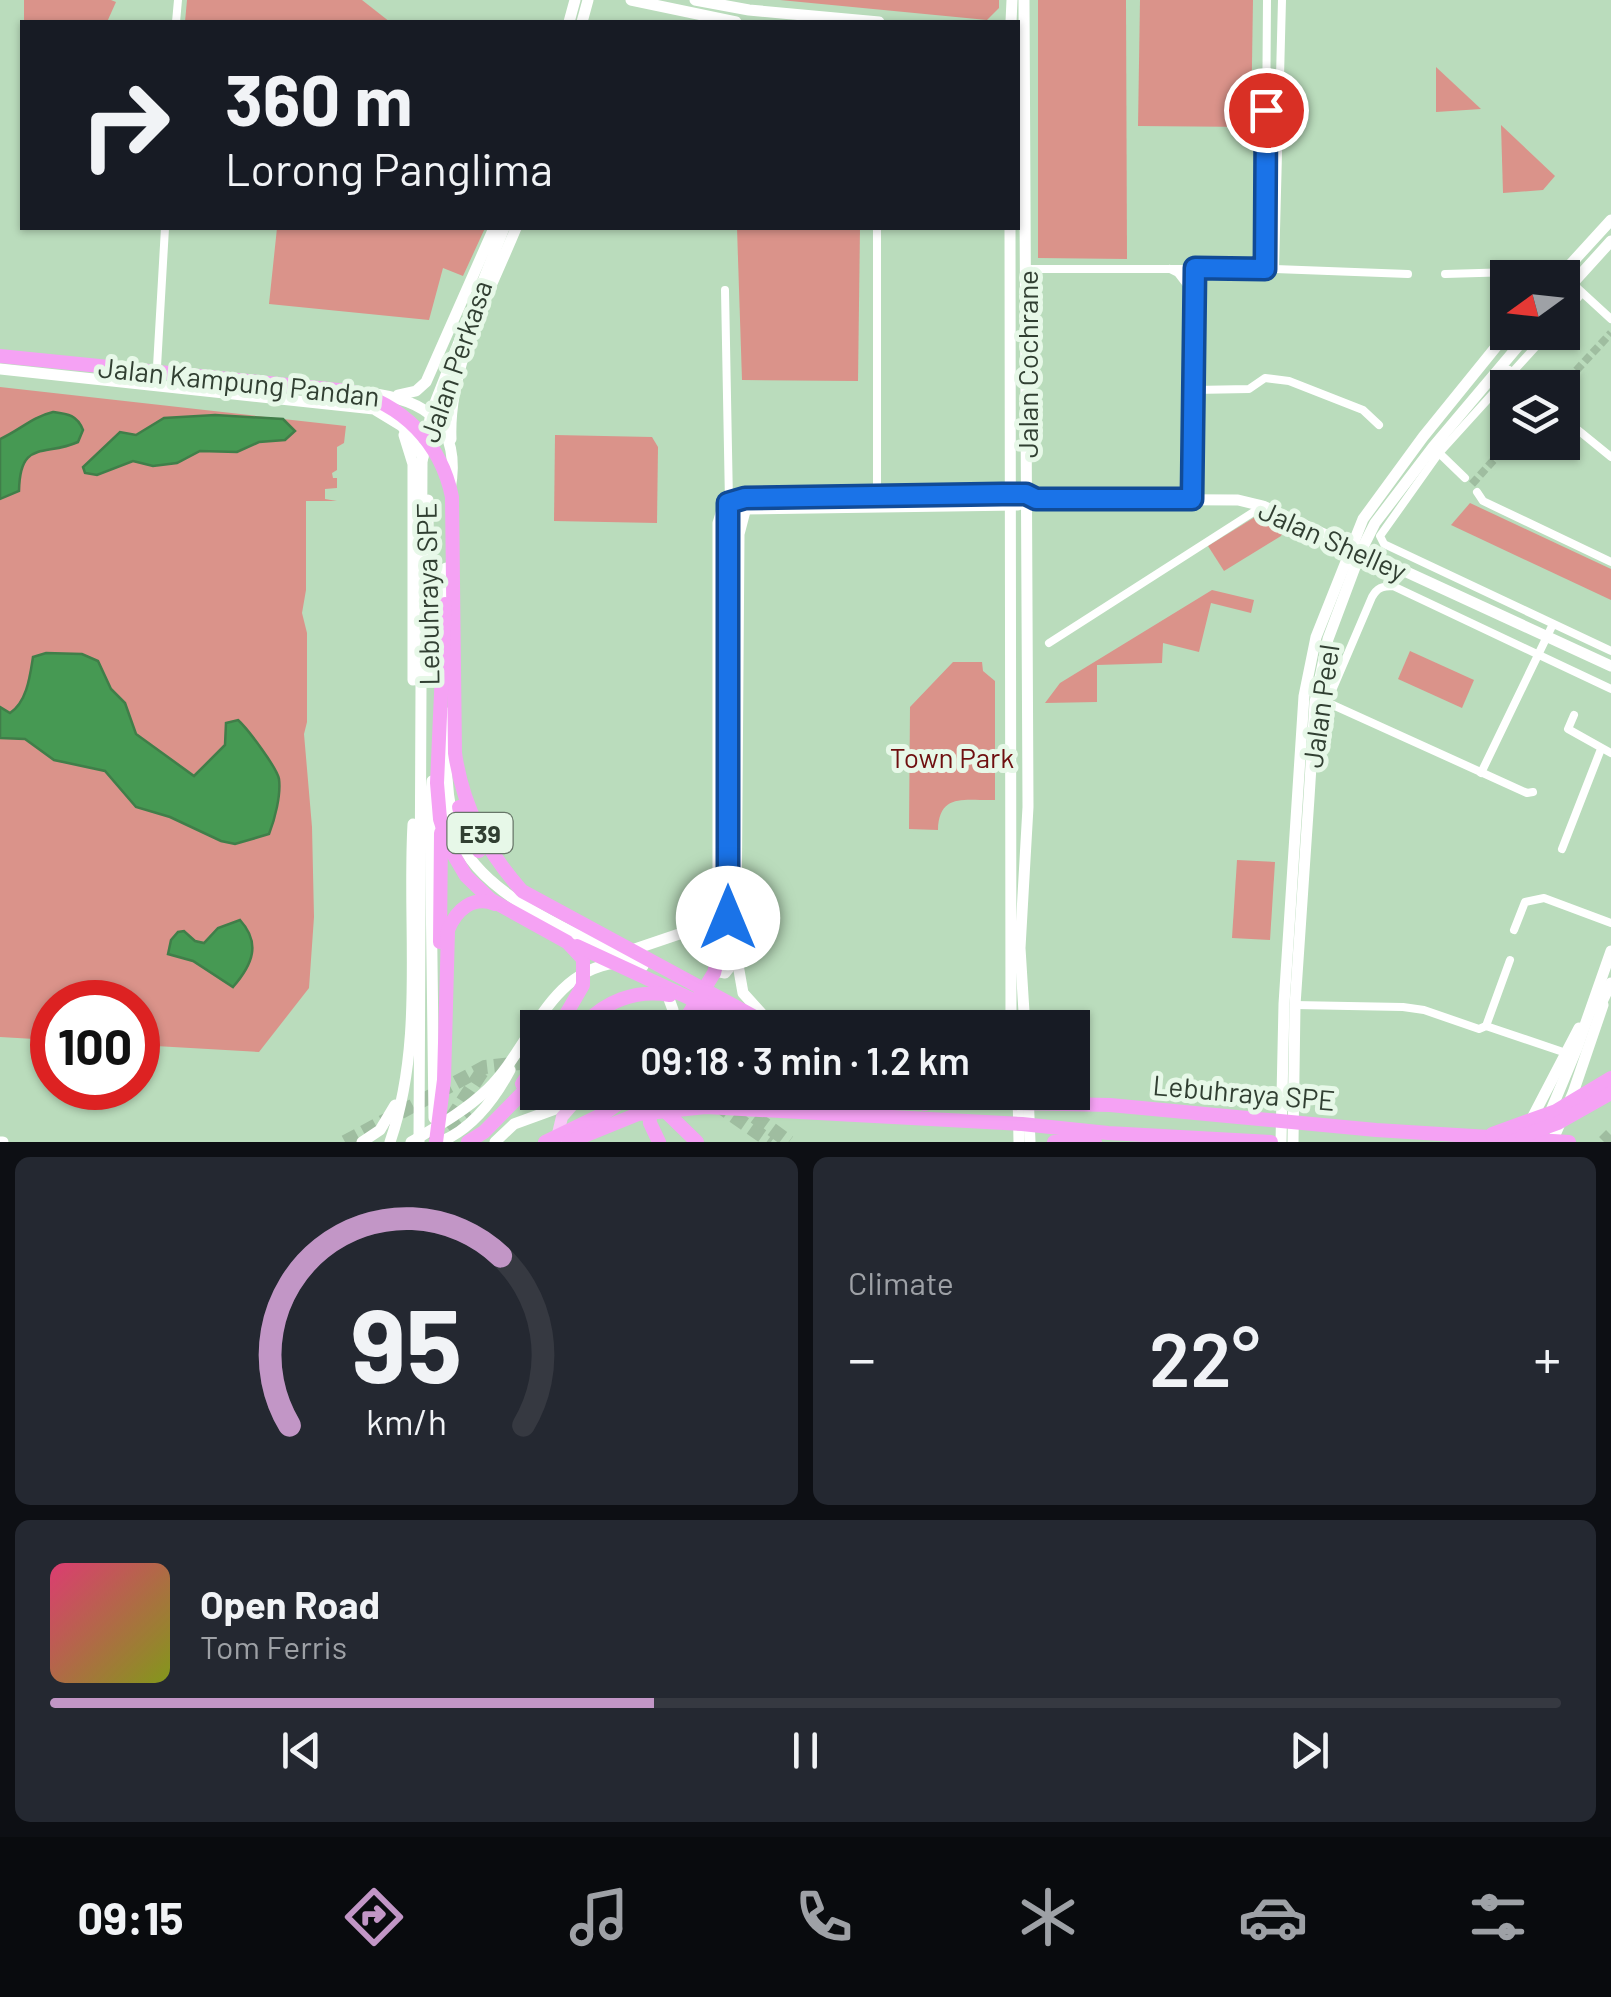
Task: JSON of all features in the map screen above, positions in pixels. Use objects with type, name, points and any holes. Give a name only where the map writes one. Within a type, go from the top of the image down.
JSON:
[{"type":"highway","name":"Lebuhraya SPE","points":[[0,362],[337,389],[372,398],[414,425],[436,453],[450,486],[455,753],[458,777],[473,821],[492,857],[522,892],[728,1005]]},
{"type":"highway","points":[[697,1010],[726,930],[728,503]]},
{"type":"highway","points":[[451,536],[437,783],[440,818],[449,846],[466,876],[491,900],[567,942],[583,958],[583,986],[569,1010]]},
{"type":"highway","points":[[434,1079],[451,536]]},
{"type":"highway","name":"Lebuhraya SPE","points":[[451,536],[447,753],[464,826],[486,863],[516,897],[724,1010]]},
{"type":"highway","points":[[437,1142],[444,1080],[448,930],[454,914],[471,903],[488,901],[719,1010]]},
{"type":"highway","points":[[643,966],[738,1010]]},
{"type":"highway","points":[[690,1010],[708,985]]},
{"type":"highway","points":[[598,1010],[627,996],[651,992],[728,1005]]},
{"type":"highway","points":[[1457,1142],[1556,1111],[1611,1078]]},
{"type":"highway","points":[[484,1131],[520,1084]]},
{"type":"highway","points":[[1505,1142],[1558,1123],[1611,1093]]},
{"type":"highway","points":[[468,1142],[520,1095]]},
{"type":"highway","name":"Lebuhraya SPE","points":[[1090,1105],[1567,1142]]},
{"type":"highway","points":[[569,1142],[638,1114],[683,1107],[1022,1124],[1108,1134],[1271,1142]]},
{"type":"highway","points":[[545,1142],[609,1110]]},
{"type":"highway","points":[[648,1110],[659,1142]]},
{"type":"highway","points":[[664,1110],[696,1142]]},
{"type":"highway","points":[[954,1110],[1022,1124]]},
{"type":"highway","name":"Lebuhraya SPE","points":[[961,1110],[1110,1114],[1376,1140],[1444,1142]]},
{"type":"highway","points":[[1054,1142],[1095,1142]]},
{"type":"main road","points":[[556,1142],[562,1117],[569,1110]]},
{"type":"street","points":[[585,11],[596,0]]},
{"type":"street","points":[[630,0],[726,20]]},
{"type":"street","points":[[694,0],[748,10],[857,20]]},
{"type":"street","name":"Jalan Cochrane","points":[[1024,0],[1020,48],[1030,499],[1028,806],[1020,948],[1024,1010]]},
{"type":"street","points":[[1265,269],[1267,0]]},
{"type":"street","points":[[1276,269],[1282,0]]},
{"type":"street","points":[[1574,260],[1611,220]]},
{"type":"street","points":[[157,379],[165,230]]},
{"type":"street","points":[[394,396],[416,392],[426,382],[500,230]]},
{"type":"street","name":"Jalan Perkasa","points":[[419,738],[424,440],[500,230]]},
{"type":"street","name":"Jalan Perkasa","points":[[451,448],[454,389],[515,230]]},
{"type":"street","points":[[877,497],[878,230]]},
{"type":"street","name":"Jalan Cochrane","points":[[1010,230],[1012,1010]]},
{"type":"street","points":[[1580,284],[1611,241]]},
{"type":"street","points":[[1168,268],[1178,273],[1194,294]]},
{"type":"street","points":[[1192,499],[1195,268]]},
{"type":"street","points":[[1027,269],[1276,269],[1408,274]]},
{"type":"street","points":[[1445,274],[1490,273]]},
{"type":"street","points":[[725,290],[728,503]]},
{"type":"street","points":[[1580,291],[1611,319]]},
{"type":"street","name":"Jalan Peel","points":[[1282,1142],[1288,1102],[1304,696],[1316,637],[1355,548],[1370,533],[1399,480],[1491,350]]},
{"type":"street","name":"Jalan Peel","points":[[1290,1004],[1328,639],[1363,520],[1399,480],[1436,450],[1514,350]]},
{"type":"street","points":[[1515,370],[1533,350]]},
{"type":"street","name":"Jalan Kampung Pandan","points":[[0,362],[374,409],[396,420],[422,453],[426,475],[430,651],[418,775],[437,1142]]},
{"type":"street","points":[[1502,364],[1509,370]]},
{"type":"street","points":[[1194,390],[1248,389],[1265,378],[1289,382],[1363,410],[1379,425]]},
{"type":"street","name":"Jalan Kampung Pandan","points":[[157,379],[394,396],[436,418],[451,448],[454,471],[448,518],[446,766],[455,826],[465,851],[494,886],[643,966]]},
{"type":"street","points":[[426,382],[426,398],[437,404],[454,389]]},
{"type":"street","points":[[1490,395],[1436,450],[1380,533],[1382,542],[1550,630],[1611,651]]},
{"type":"street","points":[[1580,432],[1611,457]]},
{"type":"street","points":[[1436,450],[1465,478]]},
{"type":"street","points":[[1477,492],[1482,501],[1611,562]]},
{"type":"street","points":[[736,930],[729,968],[720,972],[718,523],[722,510],[728,503],[745,498],[1011,500]]},
{"type":"street","points":[[728,503],[744,513],[1011,500]]},
{"type":"street","name":"Jalan Shelley","points":[[1011,500],[1238,500],[1263,506],[1550,630],[1611,666]]},
{"type":"street","points":[[1049,643],[1263,506]]},
{"type":"street","points":[[744,513],[739,534],[736,930],[738,983],[758,1010]]},
{"type":"street","points":[[1370,533],[1377,558]]},
{"type":"street","points":[[1533,792],[1482,774],[1322,701],[1380,587],[1393,586],[1611,689]]},
{"type":"street","points":[[1482,774],[1550,630]]},
{"type":"street","name":"Jalan Kampung Pandan","points":[[419,1142],[430,805],[447,690]]},
{"type":"street","points":[[1574,715],[1568,729],[1611,764]]},
{"type":"street","name":"Jalan Kampung Pandan","points":[[390,1142],[402,1092],[411,1021],[419,738]]},
{"type":"street","points":[[1562,850],[1603,754]]},
{"type":"street","points":[[717,862],[724,870],[732,870],[735,862]]},
{"type":"street","points":[[1514,930],[1525,902],[1538,898],[1611,923]]},
{"type":"street","points":[[618,954],[681,936],[694,928],[718,900]]},
{"type":"street","points":[[1567,1142],[1604,1019],[1611,950]]},
{"type":"street","points":[[1486,1026],[1510,960]]},
{"type":"street","points":[[546,1010],[574,976],[622,962],[643,966],[666,988],[673,1010]]},
{"type":"street","points":[[1520,1142],[1566,1053],[1605,991]]},
{"type":"street","points":[[1541,1142],[1573,1093],[1605,991]]},
{"type":"street","points":[[1541,1142],[1605,991]]},
{"type":"street","points":[[1290,1004],[1424,1010],[1566,1053]]},
{"type":"street","points":[[411,1142],[464,1110],[490,1087],[520,1046]]},
{"type":"street","points":[[484,1131],[520,1053]]},
{"type":"street","points":[[362,1142],[380,1130],[402,1092]]},
{"type":"street","name":"Jalan Peel","points":[[1288,1102],[1294,1142]]},
{"type":"street","points":[[437,1142],[514,1124],[553,1110]]},
{"type":"street","points":[[1018,1110],[1019,1142]]},
{"type":"street","points":[[1029,1110],[1030,1142]]},
{"type":"green space","points":[[24,0],[116,2],[108,20],[24,20]]},
{"type":"green space","points":[[187,0],[362,0],[387,20],[185,20]]},
{"type":"green space","points":[[780,0],[999,0],[999,8],[987,20]]},
{"type":"green space","points":[[1038,0],[1126,0],[1127,259],[1038,258]]},
{"type":"green space","points":[[1140,0],[1253,0],[1251,127],[1138,126]]},
{"type":"green space","points":[[1436,67],[1481,109],[1436,112]]},
{"type":"green space","points":[[1501,125],[1555,176],[1543,190],[1503,193]]},
{"type":"green space","points":[[277,230],[484,230],[463,276],[443,268],[429,320],[269,304]]},
{"type":"green space","points":[[737,230],[860,230],[858,381],[742,380]]},
{"type":"green space","points":[[0,387],[346,426],[344,443],[337,447],[337,470],[332,473],[337,478],[337,488],[325,489],[325,499],[337,501],[306,501],[306,590],[302,613],[307,633],[304,734],[314,917],[309,988],[259,1052],[160,1046],[160,980],[30,980],[30,1039],[0,1037]]},
{"type":"green space","points":[[555,435],[652,437],[658,447],[657,523],[554,521]]},
{"type":"green space","points":[[1470,503],[1611,569],[1611,600],[1451,525]]},
{"type":"green space","points":[[1266,514],[1283,521],[1281,536],[1224,571],[1208,546]]},
{"type":"green space","points":[[1212,590],[1254,600],[1251,613],[1211,603],[1199,652],[1163,643],[1162,663],[1097,665],[1097,702],[1045,703],[1060,683]]},
{"type":"green space","points":[[1410,651],[1474,680],[1462,708],[1398,679]]},
{"type":"green space","name":"Town Park","points":[[953,662],[982,662],[983,671],[995,681],[995,800],[956,801],[943,809],[938,830],[909,829],[910,707]]},
{"type":"green space","points":[[1237,860],[1275,862],[1270,940],[1232,938]]},
{"type":"shaded area","points":[[53,412],[78,421],[83,430],[78,442],[29,457],[20,475],[19,491],[0,499],[0,439]]},
{"type":"shaded area","points":[[215,415],[283,419],[295,431],[285,440],[259,442],[237,452],[200,451],[177,463],[153,466],[133,461],[97,475],[85,473],[83,467],[120,432],[136,435],[164,418]]},
{"type":"shaded area","points":[[46,653],[82,654],[98,661],[111,689],[125,703],[136,734],[194,776],[225,745],[226,723],[238,720],[262,749],[279,779],[277,807],[269,834],[235,844],[221,841],[170,817],[136,807],[105,771],[54,760],[25,739],[0,738],[0,707],[10,713],[16,708],[27,688],[33,657]]},
{"type":"shaded area","points":[[240,920],[251,937],[252,954],[233,987],[193,961],[168,954],[171,940],[178,932],[184,931],[204,943],[218,928]]},
{"type":"tunnel","points":[[1577,370],[1611,333]]},
{"type":"tunnel","points":[[1472,484],[1494,460]]},
{"type":"tunnel","points":[[345,1142],[485,1067],[520,1063]]},
{"type":"tunnel","points":[[451,1119],[483,1070]]},
{"type":"tunnel","points":[[725,1110],[771,1142]]},
{"type":"tunnel","points":[[745,1110],[789,1142]]},
{"type":"tunnel","points":[[431,1141],[469,1111]]},
{"type":"tunnel","points":[[1604,1142],[1611,1135]]},
{"type":"route","points":[[728,918],[728,503],[745,498],[1002,494],[1026,494],[1036,499],[1192,499],[1195,268],[1265,269],[1266,110]]}]
